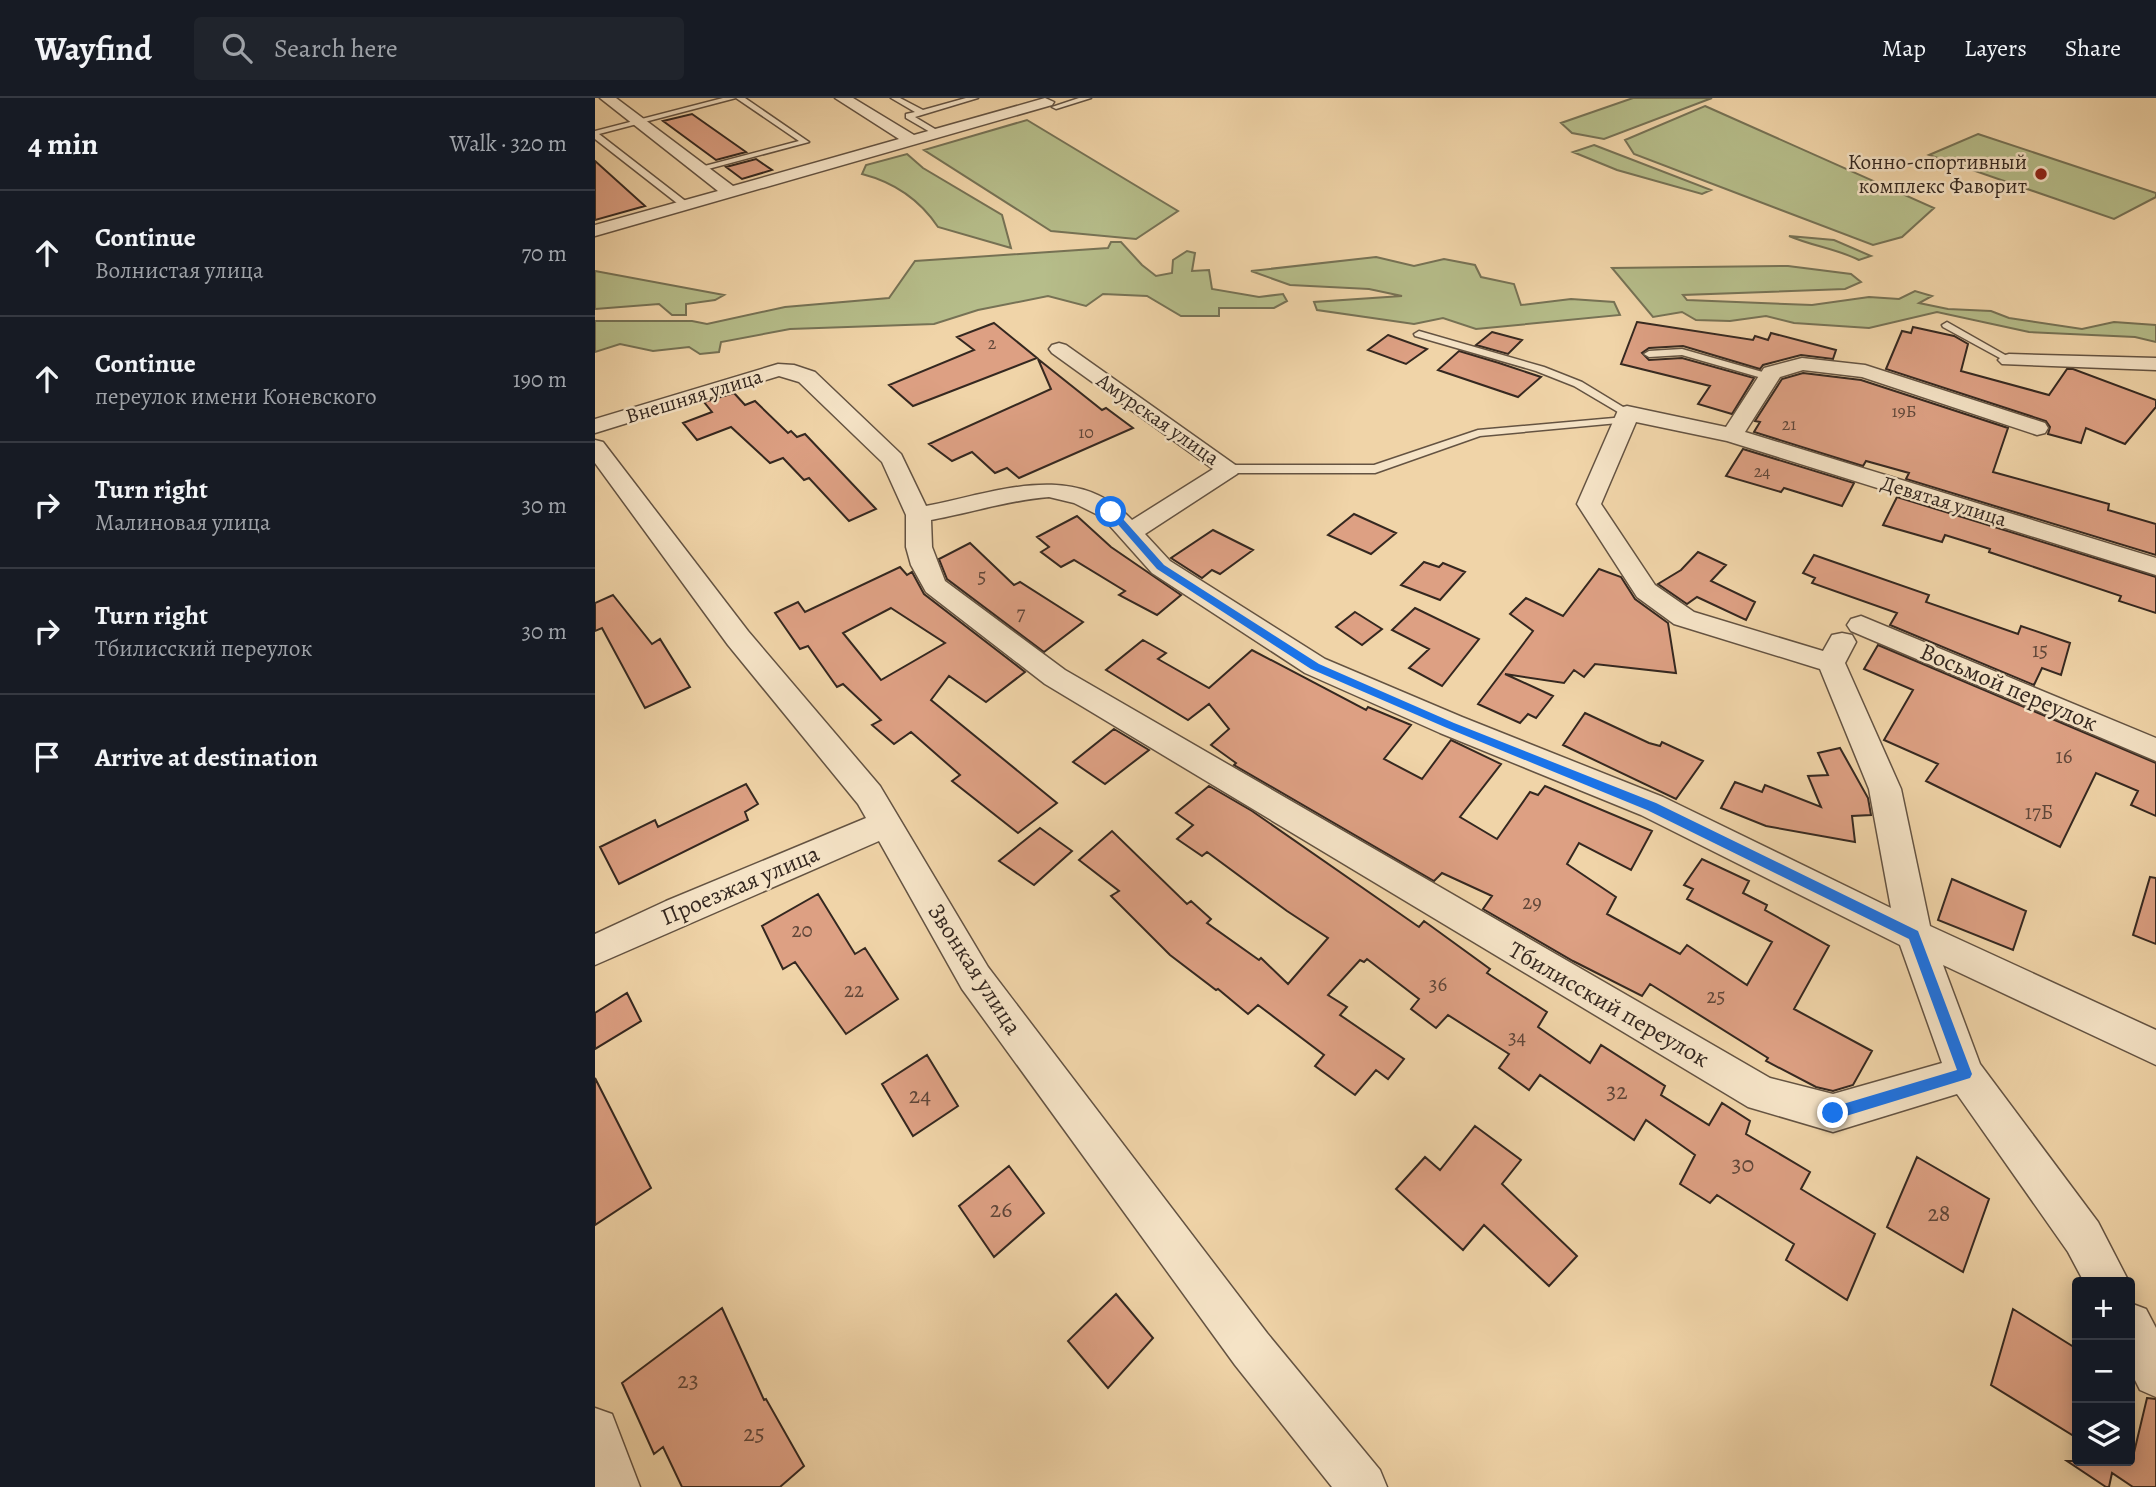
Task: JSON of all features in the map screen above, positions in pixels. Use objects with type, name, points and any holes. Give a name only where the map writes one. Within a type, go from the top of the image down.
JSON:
[{"type":"street","points":[[607,98],[730,192]]},
{"type":"street","points":[[842,98],[913,141]]},
{"type":"street","points":[[595,231],[1050,104]]},
{"type":"street","name":"Амурская улица","points":[[1059,349],[1229,469],[1130,532]]},
{"type":"street","points":[[2009,360],[2156,364]]},
{"type":"street","points":[[1732,435],[1772,373],[1802,364],[1865,371],[2037,428]]},
{"type":"street","name":"Внешняя улица","points":[[595,426],[752,377],[778,370],[795,371],[807,377],[893,459],[918,515]]},
{"type":"street","name":"Девятая улица","points":[[1626,417],[1732,435],[2156,567]]},
{"type":"street","name":"Восьмой переулок","points":[[1626,417],[1589,504],[1646,591],[1684,618],[1845,643],[2156,750]]},
{"type":"street","name":"Звонкая улица","points":[[595,447],[738,638],[869,795],[975,978],[1251,1349],[1363,1487]]},
{"type":"street","points":[[918,515],[983,503],[1019,492],[1049,490],[1083,498],[1111,512],[1161,567],[1315,666],[1451,725],[1651,806],[1914,935],[2156,1048]]},
{"type":"street","name":"Тбилисский переулок","points":[[918,515],[919,547],[924,565],[935,586],[1055,677],[1762,1094],[1833,1113],[1965,1074]]},
{"type":"street","points":[[1845,643],[1885,789],[1914,935],[1965,1074],[2083,1237],[2104,1277]]},
{"type":"street","name":"Проезжая улица","points":[[595,950],[678,911],[885,824]]},
{"type":"street","points":[[2135,1334],[2156,1374]]},
{"type":"street","points":[[595,1431],[616,1487]]},
{"type":"lane","points":[[595,134],[732,98]]},
{"type":"lane","points":[[700,170],[805,142],[740,98]]},
{"type":"lane","points":[[895,98],[922,113]]},
{"type":"lane","points":[[937,134],[909,117],[974,98]]},
{"type":"lane","points":[[1050,104],[1087,98]]},
{"type":"lane","points":[[595,134],[685,205]]},
{"type":"lane","points":[[1947,325],[1969,335],[1987,349],[2009,360]]},
{"type":"lane","points":[[1419,334],[1540,369],[1578,384],[1626,417]]},
{"type":"lane","points":[[1649,354],[1682,352],[1769,377]]},
{"type":"lane","points":[[1229,469],[1374,469],[1478,433],[1626,417]]},
{"type":"green space","points":[[1633,98],[1712,98],[1604,139],[1572,133],[1561,123]]},
{"type":"green space","points":[[1705,106],[1934,208],[1902,237],[1873,245],[1634,154],[1625,140]]},
{"type":"green space","points":[[1027,120],[1178,211],[1136,239],[1051,231],[924,150]]},
{"type":"green space","name":"Конно-спортивный комплекс Фаворит","points":[[1978,134],[2156,193],[2156,197],[2114,219],[1929,155]]},
{"type":"green space","points":[[1594,145],[1711,190],[1702,194],[1617,170],[1573,152]]},
{"type":"green space","points":[[907,154],[923,168],[1002,215],[1011,248],[938,227],[923,208],[905,193],[862,174],[866,165]]},
{"type":"green space","points":[[1789,236],[1834,240],[1871,256],[1859,260]]},
{"type":"green space","points":[[1111,242],[1121,242],[1156,276],[1172,273],[1173,260],[1187,251],[1195,253],[1192,271],[1209,270],[1212,289],[1259,297],[1283,294],[1287,301],[1274,308],[1219,308],[1219,316],[1181,316],[1147,296],[1103,294],[1086,306],[1048,296],[978,310],[934,324],[790,329],[721,342],[719,352],[700,354],[689,347],[653,351],[620,344],[595,352],[595,321],[692,321],[707,324],[785,307],[889,298],[915,261],[1108,248]]},
{"type":"green space","points":[[1376,257],[1414,266],[1444,259],[1475,265],[1481,277],[1514,284],[1521,305],[1571,299],[1614,302],[1620,315],[1476,329],[1443,318],[1414,324],[1317,310],[1314,302],[1402,296],[1369,289],[1290,285],[1251,271]]},
{"type":"green space","points":[[1788,266],[1851,274],[1861,282],[1845,289],[1683,295],[1687,300],[1812,305],[1869,297],[1899,299],[1915,291],[1932,296],[1919,303],[1948,309],[1991,311],[2009,318],[2082,329],[2114,322],[2156,325],[2156,342],[2135,337],[2029,332],[1937,312],[1869,328],[1794,323],[1766,316],[1730,321],[1696,320],[1682,312],[1653,317],[1612,268]]},
{"type":"green space","points":[[595,271],[724,295],[715,300],[686,304],[686,315],[672,315],[659,304],[595,309]]},
{"type":"building","points":[[692,114],[746,152],[716,160],[663,121]]},
{"type":"building","points":[[756,159],[772,170],[742,179],[726,167]]},
{"type":"building","points":[[595,161],[645,206],[595,220]]},
{"type":"building","points":[[1637,322],[1753,340],[1755,336],[1768,340],[1771,333],[1836,350],[1833,359],[1801,355],[1763,365],[1760,369],[1683,346],[1649,348],[1642,353],[1649,360],[1682,358],[1754,378],[1732,414],[1698,404],[1710,386],[1621,364]]},
{"type":"building","points":[[994,323],[1037,358],[913,406],[889,385],[974,350],[957,337]]},
{"type":"building","points":[[1913,327],[1954,336],[1968,344],[1961,371],[2049,395],[2067,369],[2073,369],[2156,400],[2156,407],[2125,444],[2086,428],[2081,443],[2048,434],[2050,427],[2046,421],[1886,369],[1902,331],[1911,333]]},
{"type":"building","points":[[1492,332],[1522,340],[1508,354],[1476,345]]},
{"type":"building","points":[[1388,335],[1427,349],[1406,364],[1368,350]]},
{"type":"building","points":[[1459,351],[1541,377],[1518,397],[1438,370]]},
{"type":"building","points":[[1038,359],[1102,410],[1106,408],[1133,428],[1019,478],[1007,468],[995,473],[972,452],[952,461],[929,444],[1051,389]]},
{"type":"building","points":[[1803,373],[1861,380],[2008,428],[1993,472],[2109,504],[2108,510],[2156,524],[2156,555],[1906,479],[1909,473],[1866,461],[1863,466],[1754,432],[1760,422],[1755,421],[1782,379]]},
{"type":"building","points":[[734,393],[745,405],[755,401],[788,433],[791,431],[797,437],[805,434],[876,509],[849,521],[809,478],[804,480],[783,458],[770,463],[731,427],[697,440],[683,423],[712,412],[704,402]]},
{"type":"building","points":[[1743,449],[1854,483],[1842,506],[1784,488],[1781,492],[1726,476]]},
{"type":"building","points":[[1897,497],[2156,577],[2156,613],[2119,601],[2121,596],[1989,552],[1990,549],[1945,535],[1942,542],[1883,525]]},
{"type":"building","points":[[1354,514],[1396,533],[1371,554],[1328,535]]},
{"type":"building","points":[[1077,516],[1111,547],[1181,595],[1157,615],[1119,595],[1125,591],[1074,560],[1061,567],[1041,552],[1049,547],[1037,537]]},
{"type":"building","points":[[1213,530],[1253,550],[1220,574],[1212,570],[1202,578],[1171,558]]},
{"type":"building","points":[[970,543],[1014,585],[1020,582],[1083,622],[1044,652],[947,579],[939,559]]},
{"type":"building","points":[[1698,552],[1726,565],[1711,581],[1755,602],[1746,620],[1697,597],[1687,604],[1658,584],[1681,570]]},
{"type":"building","points":[[1814,555],[1929,595],[1926,602],[2018,634],[2021,626],[2070,643],[2061,675],[2042,668],[2034,685],[1890,625],[1897,613],[1812,583],[1815,578],[1803,573]]},
{"type":"building","points":[[1424,562],[1439,567],[1443,563],[1465,572],[1440,600],[1401,585]]},
{"type":"building","points":[[900,567],[907,575],[912,572],[924,594],[1025,672],[986,702],[949,676],[931,700],[1057,803],[1018,833],[952,781],[960,775],[911,732],[894,744],[872,725],[881,720],[843,684],[837,687],[808,646],[800,649],[775,613],[798,602],[805,612]],"holes":[[[891,608],[945,643],[881,680],[843,633]]]},
{"type":"building","points":[[1599,569],[1621,577],[1635,599],[1668,623],[1676,673],[1595,664],[1584,677],[1574,670],[1564,683],[1505,674],[1553,696],[1536,718],[1528,714],[1520,723],[1478,704],[1533,631],[1510,614],[1526,598],[1563,616]]},
{"type":"building","points":[[613,595],[652,644],[660,639],[690,687],[645,708],[602,628],[595,631],[595,603]]},
{"type":"building","points":[[1415,608],[1479,639],[1442,686],[1409,668],[1429,649],[1392,630]]},
{"type":"building","points":[[1355,612],[1382,629],[1362,645],[1336,627]]},
{"type":"building","points":[[1143,640],[1166,653],[1158,659],[1209,688],[1252,650],[1366,710],[1368,707],[1411,725],[1384,759],[1422,779],[1451,740],[1501,764],[1460,817],[1497,839],[1530,792],[1538,795],[1545,786],[1652,831],[1631,870],[1579,843],[1567,864],[1616,897],[1607,914],[1680,954],[1687,945],[1747,985],[1772,942],[1687,899],[1693,889],[1684,885],[1702,859],[1749,881],[1743,893],[1767,905],[1765,910],[1829,946],[1794,1009],[1872,1051],[1853,1085],[1833,1091],[1816,1087],[1766,1061],[1768,1058],[1650,984],[1642,996],[1573,961],[1483,909],[1492,896],[1442,873],[1434,881],[1234,765],[1236,763],[1211,745],[1229,729],[1209,704],[1188,720],[1106,670]]},
{"type":"building","points":[[1878,645],[2156,763],[2156,816],[2131,805],[2138,791],[2096,773],[2060,847],[1926,781],[1938,764],[1884,740],[1913,690],[1864,669]]},
{"type":"building","points":[[1585,713],[1649,743],[1660,746],[1662,742],[1703,761],[1676,799],[1563,745]]},
{"type":"building","points":[[1114,729],[1149,750],[1105,784],[1073,762]]},
{"type":"building","points":[[1840,748],[1868,798],[1871,815],[1852,816],[1855,842],[1766,826],[1721,808],[1735,782],[1762,792],[1765,785],[1821,807],[1808,776],[1828,775],[1818,753]]},
{"type":"building","points":[[746,784],[758,804],[745,812],[748,820],[619,884],[600,847],[655,820],[658,827]]},
{"type":"building","points":[[1209,786],[1252,811],[1419,927],[1424,921],[1490,969],[1487,973],[1547,1012],[1538,1027],[1590,1063],[1601,1045],[1665,1086],[1661,1095],[1709,1125],[1722,1103],[1750,1121],[1746,1134],[1810,1172],[1801,1189],[1875,1234],[1847,1300],[1786,1260],[1794,1244],[1717,1195],[1710,1203],[1680,1184],[1695,1155],[1646,1120],[1634,1140],[1540,1075],[1529,1090],[1499,1068],[1509,1054],[1448,1015],[1436,1028],[1411,1009],[1419,999],[1367,959],[1364,962],[1360,960],[1328,995],[1347,1007],[1340,1015],[1404,1059],[1388,1079],[1376,1070],[1355,1095],[1315,1066],[1324,1055],[1258,1005],[1248,1014],[1170,955],[1111,896],[1119,891],[1079,860],[1112,831],[1187,904],[1191,901],[1211,919],[1207,923],[1259,960],[1261,958],[1288,984],[1328,938],[1207,852],[1202,856],[1177,839],[1193,825],[1176,813]]},
{"type":"building","points":[[1040,828],[1072,851],[1034,885],[999,861]]},
{"type":"building","points":[[2150,877],[2156,878],[2156,944],[2133,935]]},
{"type":"building","points":[[1952,879],[2026,911],[2013,950],[1938,920]]},
{"type":"building","points":[[818,894],[855,954],[865,948],[898,999],[846,1034],[795,962],[783,969],[762,926]]},
{"type":"building","points":[[627,993],[641,1021],[595,1049],[595,1013]]},
{"type":"building","points":[[927,1055],[958,1106],[913,1136],[882,1084]]},
{"type":"building","points":[[595,1078],[651,1188],[595,1225]]},
{"type":"building","points":[[1475,1126],[1521,1160],[1502,1184],[1577,1256],[1549,1286],[1484,1225],[1463,1250],[1396,1189],[1425,1157],[1440,1170]]},
{"type":"building","points":[[1917,1157],[1989,1199],[1963,1272],[1887,1227]]},
{"type":"building","points":[[1009,1166],[1044,1213],[994,1257],[959,1206]]},
{"type":"building","points":[[1116,1294],[1153,1338],[1108,1388],[1068,1341]]},
{"type":"building","points":[[722,1308],[764,1400],[766,1399],[804,1466],[780,1487],[682,1487],[663,1447],[654,1454],[622,1383]]},
{"type":"building","points":[[2013,1309],[2072,1346],[2072,1435],[1991,1385]]},
{"type":"building","points":[[2147,1398],[2156,1399],[2156,1487],[2133,1487],[2112,1473],[2109,1487],[2106,1487],[2074,1466],[2135,1466],[2135,1448]]},
{"type":"place","name":"Конно-спортивный комплекс Фаворит","points":[[2041,174]]},
{"type":"route","points":[[1111,512],[1161,567],[1315,666],[1451,725],[1651,806],[1914,935],[1965,1074],[1833,1113]]}]
